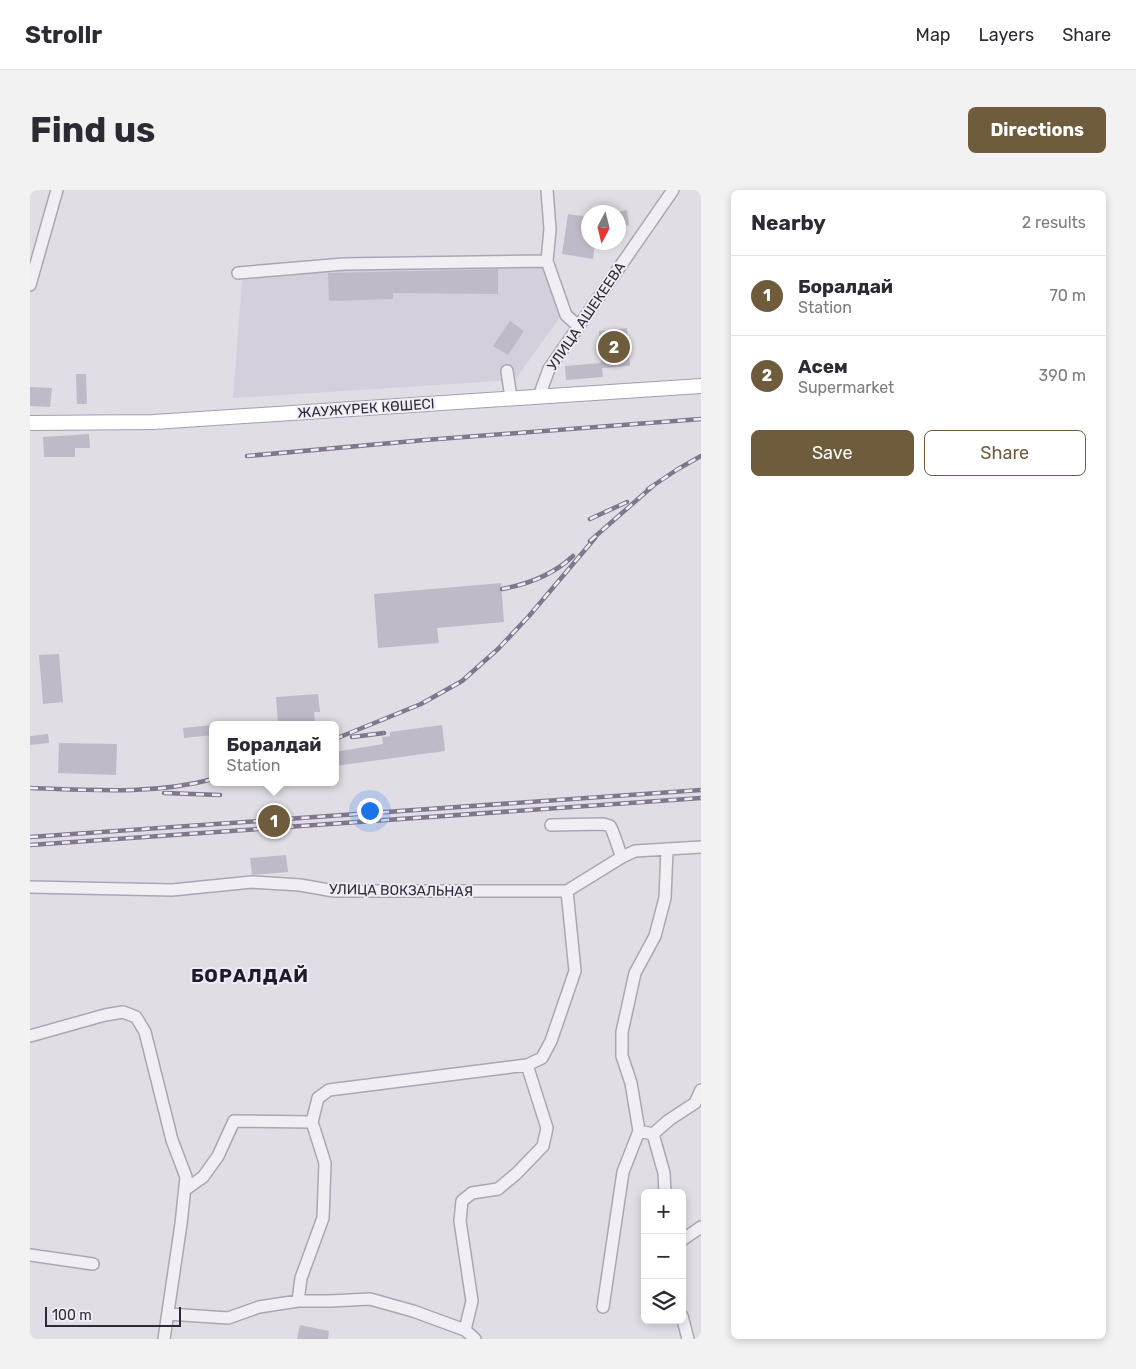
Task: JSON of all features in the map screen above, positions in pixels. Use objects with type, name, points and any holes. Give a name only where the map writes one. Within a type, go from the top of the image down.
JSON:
[{"type":"main road","name":"ЖАУЖҮРЕК КӨШЕСІ","points":[[30,423],[154,422],[701,386]]},
{"type":"street","points":[[30,285],[57,190]]},
{"type":"street","points":[[547,190],[550,229],[547,261],[566,315],[578,326]]},
{"type":"street","name":"УЛИЦА АШЕКЕЕВА","points":[[539,396],[549,369],[673,190]]},
{"type":"street","points":[[238,273],[344,264],[547,261]]},
{"type":"street","points":[[507,371],[511,398]]},
{"type":"street","points":[[551,825],[604,824],[610,826],[614,832],[616,845],[622,857]]},
{"type":"street","points":[[298,1300],[301,1278],[323,1218],[326,1163],[312,1122],[318,1098],[329,1090],[527,1065],[542,1058],[551,1041],[575,971],[567,891],[635,851],[701,847]]},
{"type":"street","points":[[603,1307],[623,1172],[639,1131],[631,1083],[622,1056],[622,1032],[636,973],[655,936],[665,898],[667,849]]},
{"type":"street","name":"УЛИЦА ВОКЗАЛЬНАЯ","points":[[30,887],[172,890],[252,882],[300,885],[334,891],[567,891]]},
{"type":"street","points":[[30,1036],[105,1015],[124,1012],[136,1017],[145,1032],[172,1140],[186,1177],[186,1189],[164,1339]]},
{"type":"street","points":[[465,1330],[472,1301],[460,1221],[462,1201],[472,1193],[498,1189],[517,1173],[543,1146],[546,1128],[527,1065]]},
{"type":"street","points":[[653,1134],[669,1120],[695,1103],[701,1090]]},
{"type":"street","points":[[186,1189],[203,1176],[218,1156],[234,1121],[312,1122]]},
{"type":"street","points":[[639,1131],[653,1134]]},
{"type":"street","points":[[653,1134],[664,1173],[665,1189]]},
{"type":"street","points":[[686,1237],[701,1227]]},
{"type":"street","points":[[30,1255],[93,1264]]},
{"type":"street","points":[[168,1314],[228,1318],[259,1307],[298,1300],[370,1299],[413,1311],[465,1330],[475,1339]]},
{"type":"street","points":[[684,1324],[688,1339]]},
{"type":"shaded area","points":[[400,267],[543,268],[560,317],[515,380],[233,398],[242,280],[328,269]]},
{"type":"building","points":[[626,210],[629,225],[626,226]]},
{"type":"building","points":[[568,214],[581,216],[581,250],[594,250],[593,259],[562,254]]},
{"type":"building","points":[[498,269],[498,294],[393,293],[393,299],[329,301],[328,273]]},
{"type":"building","points":[[510,321],[524,331],[508,355],[493,346]]},
{"type":"building","points":[[627,328],[630,366],[602,368],[603,377],[566,380],[565,366],[601,363],[599,331]]},
{"type":"building","points":[[76,374],[86,374],[87,404],[77,404]]},
{"type":"building","points":[[30,387],[52,388],[50,407],[30,406]]},
{"type":"building","points":[[89,434],[90,448],[75,448],[75,457],[44,457],[43,437]]},
{"type":"building","points":[[501,583],[504,622],[437,628],[439,643],[378,648],[374,594]]},
{"type":"building","points":[[59,654],[63,702],[43,704],[39,655]]},
{"type":"building","points":[[318,694],[320,712],[314,712],[315,721],[278,721],[276,697]]},
{"type":"building","points":[[209,725],[209,735],[184,738],[183,728]]},
{"type":"building","points":[[442,725],[445,751],[339,765],[339,751],[383,744],[382,737],[390,736],[390,732]]},
{"type":"building","points":[[48,734],[49,743],[30,745],[30,736]]},
{"type":"building","points":[[59,743],[117,744],[116,775],[58,773]]},
{"type":"building","points":[[286,855],[288,872],[252,875],[250,858]]},
{"type":"building","points":[[300,1325],[329,1331],[328,1339],[297,1339]]},
{"type":"railway","points":[[247,456],[701,419]]},
{"type":"railway","points":[[648,489],[701,456]]},
{"type":"railway","points":[[590,541],[654,485]]},
{"type":"railway","points":[[590,519],[627,502]]},
{"type":"railway","points":[[339,737],[421,704],[462,681],[498,649],[529,616],[595,538]]},
{"type":"railway","points":[[502,589],[540,578],[573,556]]},
{"type":"railway","points":[[352,737],[384,733]]},
{"type":"railway","points":[[30,788],[145,789],[191,784],[209,780]]},
{"type":"railway","points":[[30,837],[701,790]]},
{"type":"railway","points":[[164,793],[220,795]]},
{"type":"railway","points":[[30,845],[701,798]]},
{"type":"place","name":"Асем","points":[[614,347]]},
{"type":"place","name":"Боралдай","points":[[274,821]]},
{"type":"district","name":"БОРАЛДАЙ","points":[[250,975]]}]
